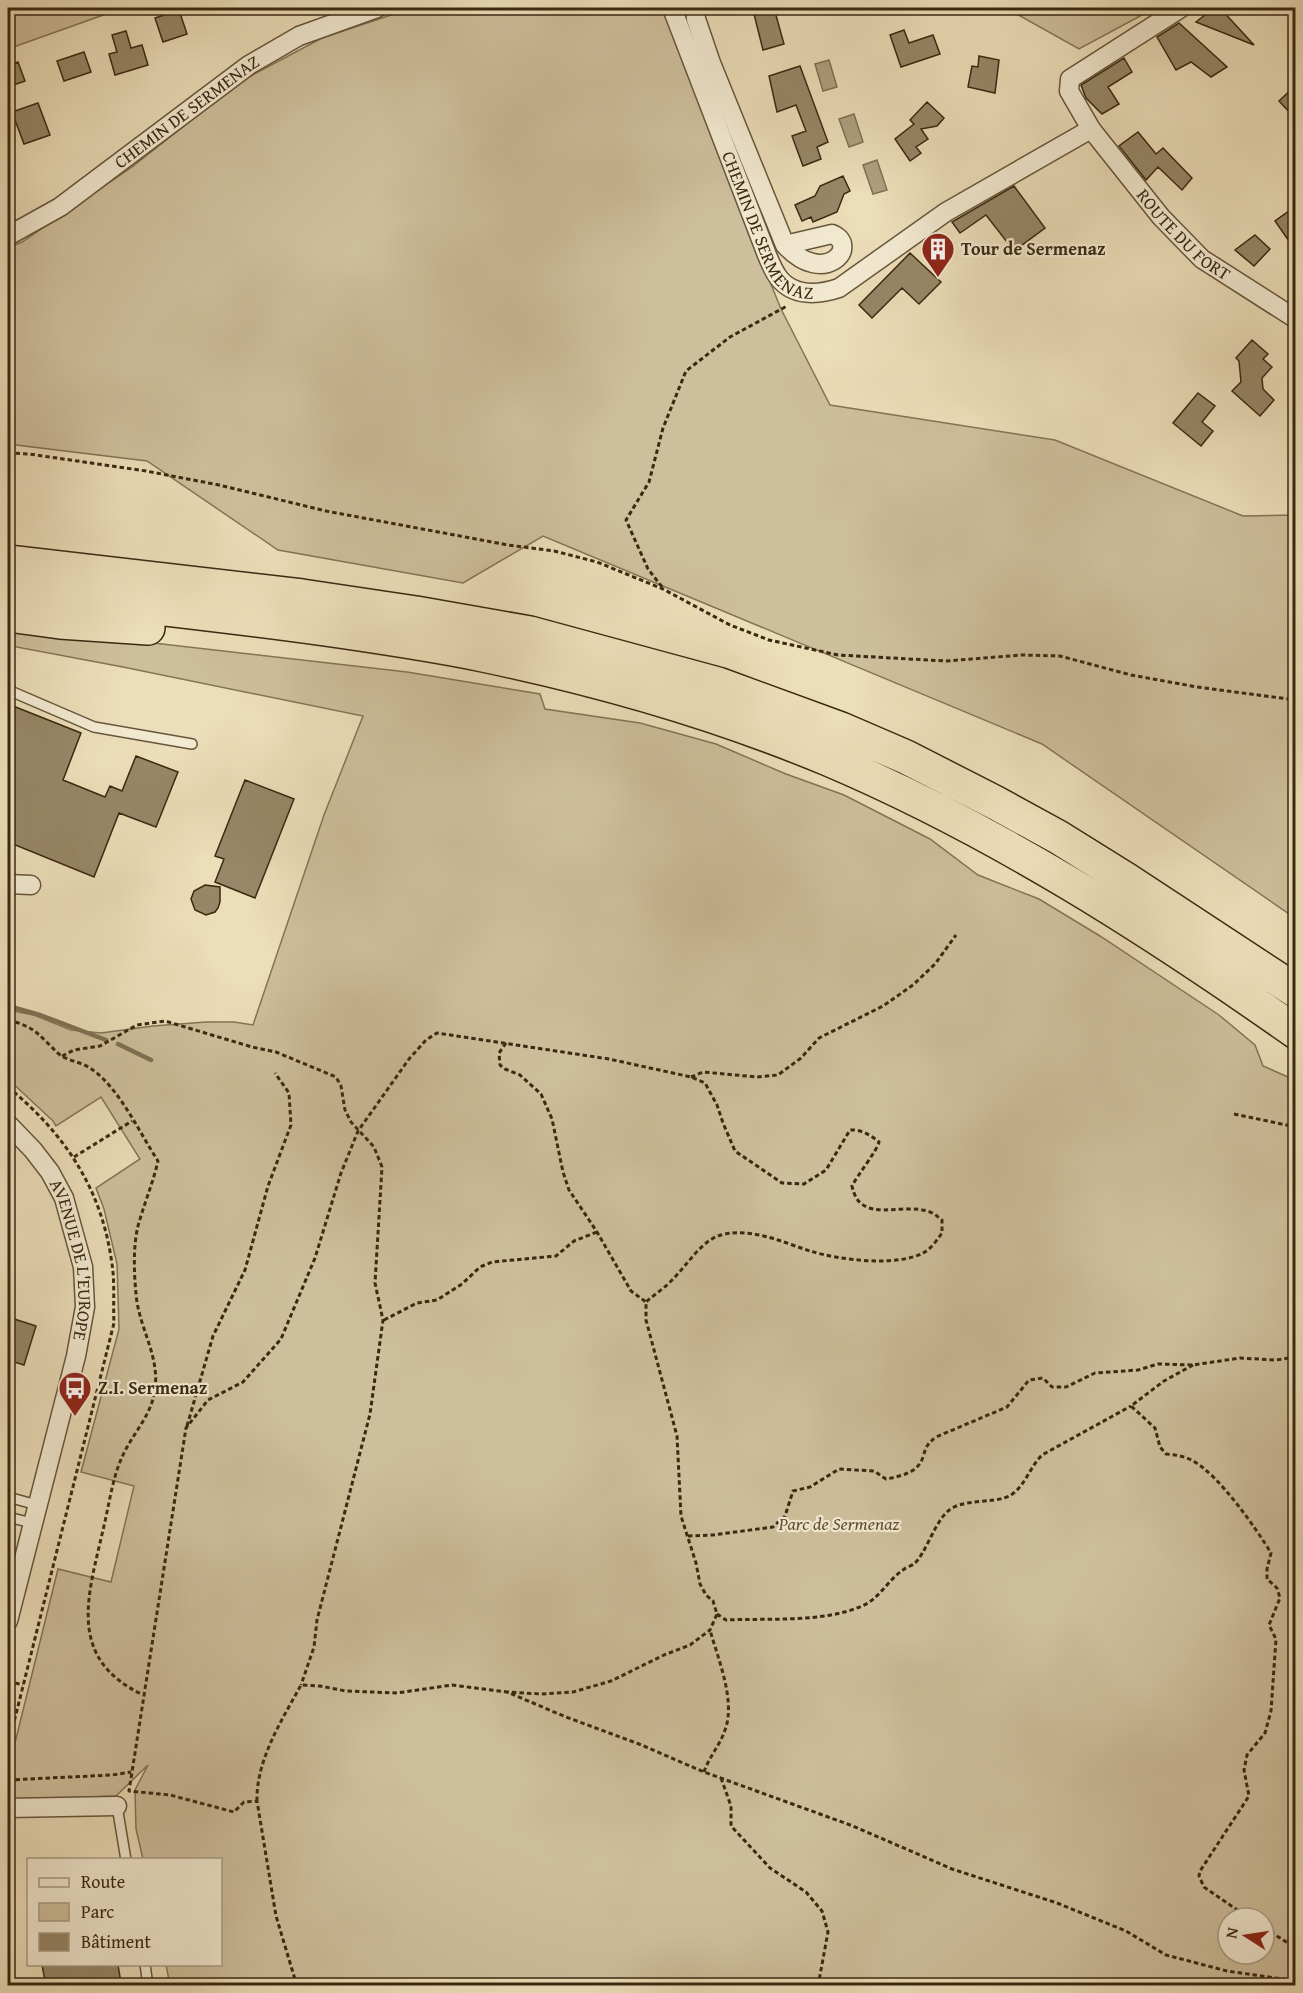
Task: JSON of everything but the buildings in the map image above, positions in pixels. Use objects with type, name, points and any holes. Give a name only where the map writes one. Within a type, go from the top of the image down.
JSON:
[{"type":"highway","points":[[8,542],[81,570]]},
{"type":"highway","points":[[8,562],[302,596],[416,613],[519,631],[718,684],[784,707],[885,748],[996,803],[1058,837],[1127,880],[1296,991]]},
{"type":"highway","points":[[8,591],[218,615],[414,642],[482,655],[614,688],[708,716],[828,759],[992,838],[1119,913],[1296,1032]]},
{"type":"highway","points":[[8,615],[60,622],[278,640],[614,688]]},
{"type":"street","name":"CHEMIN DE SERMENAZ","points":[[8,236],[60,207],[249,65],[299,36],[377,8]]},
{"type":"street","name":"CHEMIN DE SERMENAZ","points":[[672,8],[767,255],[778,277],[786,285],[802,292],[824,293],[839,288],[946,212],[1091,129]]},
{"type":"street","name":"CHEMIN DE SERMENAZ","points":[[695,8],[696,19],[711,63],[785,244]]},
{"type":"street","points":[[1091,129],[1069,91],[1070,79],[1181,8]]},
{"type":"street","name":"ROUTE DU FORT","points":[[1091,129],[1161,217],[1202,259],[1296,319]]},
{"type":"street","points":[[8,884],[31,885]]},
{"type":"street","name":"AVENUE DE L'EUROPE","points":[[8,1124],[50,1172],[64,1198],[83,1267],[85,1307],[76,1356],[8,1621]]},
{"type":"street","points":[[8,1808],[117,1806]]},
{"type":"lane","points":[[8,690],[94,727],[192,744]]},
{"type":"lane","points":[[8,1497],[37,1505]]},
{"type":"lane","points":[[8,1517],[32,1523]]},
{"type":"lane","points":[[117,1806],[126,1858]]},
{"type":"lane","points":[[145,1966],[148,1986]]},
{"type":"path","points":[[663,589],[648,569],[626,520],[649,482],[663,428],[686,371],[730,337],[798,299],[802,292]]},
{"type":"path","points":[[8,453],[146,471],[219,485],[326,511],[508,545],[554,551],[597,562],[663,589],[730,625],[769,640],[838,655],[946,661],[1022,655],[1060,656],[1131,675],[1197,687],[1296,699]]},
{"type":"path","points":[[691,1077],[703,1072],[758,1077],[778,1075],[801,1058],[819,1038],[884,1006],[913,985],[935,964],[956,935]]},
{"type":"path","points":[[8,1020],[21,1023],[42,1036],[62,1056],[90,1068],[112,1088],[158,1161],[138,1227],[135,1258],[136,1294],[140,1322],[157,1370],[154,1396],[143,1421],[122,1456],[87,1605],[88,1631],[95,1651],[110,1672],[132,1690],[143,1695]]},
{"type":"path","points":[[62,1056],[75,1050],[100,1046],[137,1025],[165,1021],[276,1052],[336,1077],[341,1086],[345,1110],[358,1131],[374,1147],[382,1167],[375,1283],[384,1320],[370,1414],[317,1620],[314,1647],[301,1685],[263,1763],[257,1787],[257,1801],[276,1916],[297,1986]]},
{"type":"path","points":[[186,1428],[208,1400],[243,1382],[281,1339],[315,1258],[341,1173],[358,1131],[409,1059],[426,1040],[437,1033],[609,1059],[691,1077],[705,1083],[717,1105],[735,1150],[782,1183],[804,1184],[826,1170],[850,1130],[858,1130],[879,1142],[878,1148],[862,1168],[852,1186],[854,1197],[864,1207],[875,1210],[918,1209],[932,1212],[942,1220],[942,1233],[924,1253],[881,1262],[845,1259],[747,1234],[718,1236],[705,1245],[674,1279],[646,1302]]},
{"type":"path","points":[[506,1043],[498,1053],[500,1065],[520,1075],[541,1094],[552,1119],[569,1190],[597,1232],[631,1291],[646,1302]]},
{"type":"path","points":[[257,1801],[244,1802],[234,1812],[170,1795],[129,1791],[186,1428],[213,1336],[245,1270],[268,1186],[291,1125],[289,1093],[275,1073]]},
{"type":"path","points":[[1234,1114],[1296,1127]]},
{"type":"path","points":[[74,1157],[132,1121]]},
{"type":"path","points":[[384,1320],[417,1303],[437,1300],[462,1284],[480,1267],[492,1262],[556,1256],[574,1241],[597,1232]]},
{"type":"path","points":[[646,1302],[646,1320],[677,1436],[681,1516],[700,1584],[706,1595],[713,1601],[717,1614],[726,1620],[817,1617],[838,1614],[864,1605],[902,1570],[915,1563],[947,1511],[964,1504],[1000,1499],[1012,1494],[1022,1484],[1034,1463],[1042,1455],[1131,1406],[1164,1381],[1193,1365]]},
{"type":"path","points":[[687,1537],[773,1527],[785,1516],[793,1491],[810,1487],[839,1469],[874,1471],[886,1479],[904,1475],[916,1469],[922,1460],[926,1444],[936,1437],[1007,1407],[1029,1380],[1043,1378],[1052,1387],[1066,1387],[1095,1373],[1138,1370],[1158,1364],[1193,1365],[1240,1358],[1276,1360],[1296,1358]]},
{"type":"path","points":[[1131,1406],[1155,1428],[1160,1447],[1167,1454],[1181,1455],[1195,1462],[1216,1481],[1254,1525],[1270,1553],[1267,1579],[1277,1588],[1280,1598],[1269,1624],[1276,1639],[1271,1711],[1265,1733],[1247,1755],[1244,1770],[1249,1796],[1200,1871],[1199,1876],[1204,1887],[1232,1906]]},
{"type":"path","points":[[301,1685],[346,1691],[397,1693],[452,1685],[541,1694],[573,1692],[611,1681],[664,1654],[690,1645],[710,1630],[717,1614]]},
{"type":"path","points":[[704,1772],[708,1758],[725,1730],[727,1715],[727,1688],[710,1630]]},
{"type":"path","points":[[8,1681],[23,1685]]},
{"type":"path","points":[[507,1692],[704,1772],[853,1826],[952,1869],[1057,1902],[1126,1931],[1166,1955],[1227,1971],[1296,1981]]},
{"type":"path","points":[[8,1780],[112,1776],[132,1772]]},
{"type":"path","points":[[721,1778],[731,1806],[731,1826],[770,1868],[806,1892],[822,1911],[828,1932],[818,1986]]},
{"type":"path","points":[[1276,1936],[1296,1948]]},
{"type":"path","points":[[8,1947],[14,1986]]},
{"type":"green space","points":[[8,8],[123,8],[8,49]]},
{"type":"green space","points":[[412,8],[668,8],[719,156],[781,309],[830,405],[1055,440],[1243,516],[1295,515],[1295,918],[1042,744],[543,536],[463,583],[278,550],[147,461],[8,444],[8,248],[22,242],[132,167],[241,81],[322,38]]},
{"type":"green space","points":[[1017,8],[1155,8],[1079,49],[1015,13]]},
{"type":"green space","name":"Parc de Sermenaz","points":[[14,627],[407,672],[540,694],[545,709],[640,723],[716,744],[786,774],[844,795],[930,839],[978,875],[1039,899],[1100,936],[1219,1015],[1255,1045],[1263,1066],[1295,1080],[1295,1985],[170,1985],[166,1966],[222,1966],[222,1858],[143,1858],[136,1829],[135,1790],[148,1765],[116,1796],[12,1800],[8,1792],[8,1771],[58,1569],[111,1582],[134,1486],[81,1472],[119,1329],[117,1264],[104,1209],[96,1188],[140,1159],[101,1097],[56,1126],[8,1079],[8,1010],[34,1015],[71,1030],[101,1033],[206,1022],[253,1025],[324,815],[363,716],[11,646]]},
{"type":"shaded area","points":[[829,60],[837,87],[823,91],[815,64]]},
{"type":"shaded area","points":[[854,114],[863,142],[849,147],[839,119]]},
{"type":"shaded area","points":[[877,160],[887,190],[873,194],[863,165]]},
{"type":"waterway","points":[[8,1006],[40,1015],[106,1040]]},
{"type":"waterway","points":[[118,1044],[151,1060]]},
{"type":"place","name":"Tour de Sermenaz","points":[[938,278]]},
{"type":"place","name":"Z.I. Sermenaz","points":[[75,1417]]}]
